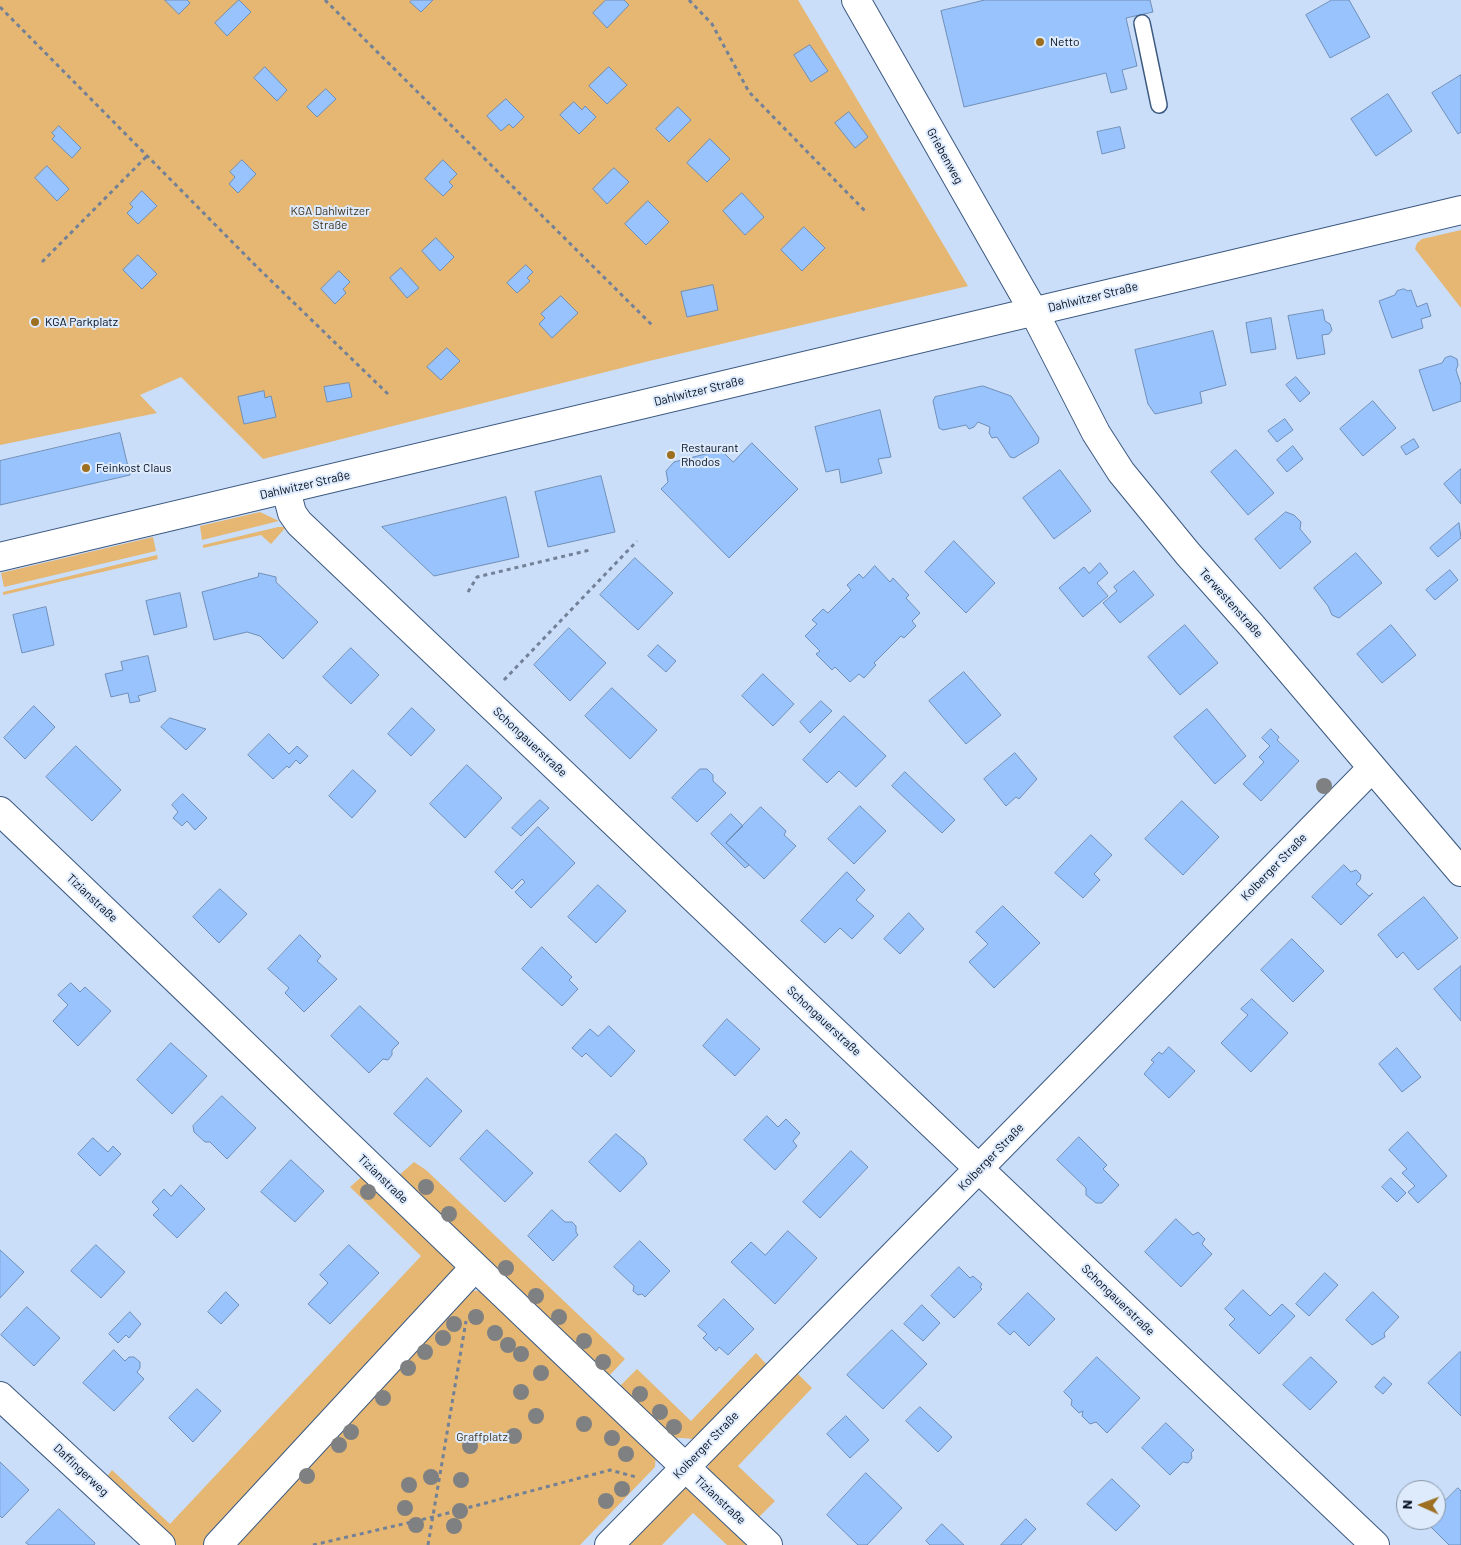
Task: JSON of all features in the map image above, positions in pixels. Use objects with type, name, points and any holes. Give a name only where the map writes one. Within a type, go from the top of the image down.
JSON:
[{"type":"street","name":"Griebenweg","points":[[856,0],[1034,312]]},
{"type":"street","name":"Dahlwitzer Straße","points":[[0,557],[1461,210]]},
{"type":"street","name":"Terwestenstraße","points":[[1034,312],[1096,432],[1121,472],[1188,554],[1252,626],[1461,872]]},
{"type":"street","name":"Schongauerstraße","points":[[286,490],[292,513],[299,523],[1375,1545]]},
{"type":"street","name":"Kolberger Straße","points":[[609,1545],[1372,768]]},
{"type":"street","name":"Tizianstraße","points":[[0,811],[210,1010],[475,1267],[676,1475],[768,1545]]},
{"type":"street","points":[[218,1545],[475,1267]]},
{"type":"street","name":"Daffingerweg","points":[[0,1396],[161,1545]]},
{"type":"lane","points":[[1142,23],[1159,105]]},
{"type":"path","points":[[325,0],[653,326]]},
{"type":"path","points":[[689,0],[712,24],[749,92],[865,211]]},
{"type":"path","points":[[0,8],[390,396]]},
{"type":"path","points":[[42,262],[147,156]]},
{"type":"path","points":[[485,700],[637,541]]},
{"type":"path","points":[[468,592],[477,577],[590,550]]},
{"type":"path","points":[[428,1545],[467,1315]]},
{"type":"path","points":[[313,1545],[433,1517],[610,1470],[676,1475]]},
{"type":"green space","name":"KGA Dahlwitzer Straße","points":[[0,0],[798,0],[968,286],[649,361],[263,459],[181,377],[140,395],[157,413],[0,445]]},
{"type":"green space","points":[[1461,230],[1461,308],[1415,249],[1417,243],[1422,239]]},
{"type":"green space","points":[[260,512],[279,521],[202,540],[200,526]]},
{"type":"green space","points":[[278,527],[286,527],[271,544],[261,535],[203,548],[203,545]]},
{"type":"green space","points":[[153,537],[156,551],[4,587],[1,573]]},
{"type":"green space","points":[[157,555],[158,559],[3,595],[3,592]]},
{"type":"green space","points":[[414,1162],[426,1170],[625,1359],[606,1379],[397,1177]]},
{"type":"green space","points":[[367,1172],[452,1256],[455,1275],[206,1545],[177,1545],[105,1479],[112,1470],[170,1524],[421,1256],[350,1187]]},
{"type":"green space","name":"Graffplatz","points":[[469,1290],[486,1292],[656,1451],[655,1467],[580,1545],[233,1545]]},
{"type":"green space","points":[[756,1353],[769,1367],[694,1439],[667,1437],[616,1390],[637,1369],[691,1421]]},
{"type":"green space","points":[[791,1367],[812,1388],[738,1466],[775,1501],[758,1518],[719,1483],[708,1470],[709,1459]]},
{"type":"green space","points":[[685,1487],[695,1490],[758,1545],[727,1545],[693,1513],[662,1545],[623,1545]]},
{"type":"building","points":[[165,0],[187,0],[190,3],[179,14]]},
{"type":"building","points":[[239,0],[251,12],[227,36],[215,23]]},
{"type":"building","points":[[412,0],[433,0],[421,12],[410,2]]},
{"type":"building","points":[[606,0],[624,0],[629,5],[607,28],[593,13]]},
{"type":"building","name":"Netto","points":[[985,0],[1150,0],[1153,12],[1126,18],[1137,66],[1122,70],[1127,89],[1111,93],[1106,73],[964,107],[941,11]]},
{"type":"building","points":[[1332,0],[1349,0],[1370,37],[1330,58],[1306,15]]},
{"type":"building","points":[[810,45],[828,71],[811,82],[794,55]]},
{"type":"building","points":[[265,67],[287,90],[277,101],[254,78]]},
{"type":"building","points":[[609,67],[627,85],[607,104],[589,86]]},
{"type":"building","points":[[1461,75],[1461,132],[1458,134],[1432,93]]},
{"type":"building","points":[[326,89],[336,99],[317,117],[307,107]]},
{"type":"building","points":[[1388,94],[1412,131],[1376,156],[1351,119]]},
{"type":"building","points":[[506,99],[524,117],[513,128],[509,124],[501,131],[487,116]]},
{"type":"building","points":[[574,102],[582,110],[585,106],[596,117],[579,134],[560,115]]},
{"type":"building","points":[[678,107],[691,120],[669,142],[656,129]]},
{"type":"building","points":[[849,112],[868,137],[855,148],[835,123]]},
{"type":"building","points":[[59,126],[81,148],[72,158],[52,139],[55,136],[52,133]]},
{"type":"building","points":[[1120,127],[1125,148],[1102,154],[1097,132]]},
{"type":"building","points":[[710,139],[730,159],[707,182],[687,163]]},
{"type":"building","points":[[242,160],[256,174],[238,193],[229,184],[235,177],[230,172]]},
{"type":"building","points":[[443,160],[457,174],[449,182],[453,186],[443,196],[425,179]]},
{"type":"building","points":[[47,166],[69,189],[57,201],[35,178]]},
{"type":"building","points":[[614,168],[629,182],[607,204],[593,189]]},
{"type":"building","points":[[142,191],[157,206],[138,224],[127,213],[133,207],[130,204]]},
{"type":"building","points":[[742,193],[764,217],[745,235],[723,211]]},
{"type":"building","points":[[648,201],[669,222],[646,245],[625,224]]},
{"type":"building","points":[[804,227],[825,248],[802,271],[781,250]]},
{"type":"building","points":[[436,238],[454,257],[440,271],[422,251]]},
{"type":"building","points":[[138,255],[157,274],[142,289],[123,270]]},
{"type":"building","points":[[526,265],[533,272],[527,278],[530,281],[517,293],[507,283]]},
{"type":"building","points":[[401,268],[419,288],[407,298],[390,278]]},
{"type":"building","points":[[339,271],[350,282],[343,289],[346,293],[335,304],[321,289]]},
{"type":"building","points":[[713,285],[718,310],[687,317],[681,292]]},
{"type":"building","points":[[1411,290],[1417,307],[1427,303],[1431,316],[1421,319],[1423,328],[1392,338],[1379,301],[1395,295],[1397,291]]},
{"type":"building","points":[[561,296],[578,313],[552,338],[539,324],[545,318],[541,314]]},
{"type":"building","points":[[1323,310],[1325,321],[1330,324],[1332,330],[1329,334],[1322,335],[1325,354],[1297,359],[1288,316]]},
{"type":"building","points":[[1271,318],[1276,349],[1251,353],[1246,323]]},
{"type":"building","points":[[1213,331],[1226,385],[1200,392],[1202,403],[1155,414],[1148,404],[1135,350]]},
{"type":"building","points":[[447,348],[460,361],[441,380],[427,367]]},
{"type":"building","points":[[1451,356],[1457,359],[1458,365],[1456,370],[1461,385],[1461,401],[1433,411],[1419,370],[1442,363],[1445,358]]},
{"type":"building","points":[[1296,377],[1310,393],[1300,402],[1286,385]]},
{"type":"building","points":[[349,383],[352,397],[327,402],[324,387]]},
{"type":"building","points":[[983,386],[1011,396],[1039,438],[1038,443],[1014,458],[1010,457],[997,437],[992,438],[989,433],[990,427],[978,422],[969,429],[966,425],[943,430],[939,428],[933,401],[935,397]]},
{"type":"building","points":[[264,391],[265,398],[271,396],[276,417],[244,424],[238,397]]},
{"type":"building","points":[[1373,401],[1396,428],[1363,456],[1340,429]]},
{"type":"building","points":[[880,410],[891,457],[878,459],[882,473],[841,483],[839,469],[826,472],[815,427]]},
{"type":"building","points":[[1285,419],[1293,430],[1277,442],[1268,431]]},
{"type":"building","points":[[120,433],[130,475],[0,505],[0,461]]},
{"type":"building","points":[[1414,439],[1419,447],[1406,455],[1401,447]]},
{"type":"building","points":[[752,443],[798,489],[729,558],[661,489],[668,482],[666,471],[674,462],[721,450],[733,462]]},
{"type":"building","points":[[1293,446],[1303,459],[1287,472],[1277,460]]},
{"type":"building","points":[[1236,450],[1274,493],[1248,515],[1211,472]]},
{"type":"building","points":[[1461,469],[1461,504],[1444,484]]},
{"type":"building","points":[[1060,470],[1091,511],[1054,539],[1023,498]]},
{"type":"building","points":[[601,476],[615,532],[548,547],[535,492]]},
{"type":"building","points":[[506,497],[519,557],[434,576],[382,527]]},
{"type":"building","points":[[1286,512],[1294,515],[1301,522],[1300,529],[1311,542],[1280,569],[1255,539]]},
{"type":"building","points":[[1459,523],[1461,538],[1438,557],[1430,548]]},
{"type":"building","points":[[954,541],[995,583],[966,613],[925,572]]},
{"type":"building","points":[[1356,553],[1382,583],[1339,618],[1332,615],[1328,606],[1314,588]]},
{"type":"building","points":[[635,558],[673,593],[638,630],[600,595]]},
{"type":"building","points":[[1100,563],[1108,573],[1097,583],[1108,596],[1083,617],[1059,588],[1084,567],[1089,573]]},
{"type":"building","points":[[875,566],[890,582],[893,578],[909,595],[906,598],[920,613],[912,621],[916,626],[904,638],[901,636],[874,663],[876,665],[864,678],[859,674],[850,682],[835,667],[832,670],[816,654],[820,651],[805,636],[817,624],[812,620],[823,609],[828,613],[851,590],[847,585],[859,574],[863,578]]},
{"type":"building","points":[[1450,570],[1458,580],[1435,600],[1426,590]]},
{"type":"building","points":[[1134,571],[1154,595],[1120,623],[1103,603],[1117,591],[1114,587]]},
{"type":"building","points":[[259,573],[276,577],[276,582],[318,622],[283,659],[260,636],[247,632],[214,640],[202,592],[258,577]]},
{"type":"building","points":[[180,593],[187,627],[154,635],[146,601]]},
{"type":"building","points":[[46,607],[54,645],[22,653],[13,615]]},
{"type":"building","points":[[1185,625],[1218,663],[1180,695],[1148,657]]},
{"type":"building","points":[[1391,625],[1416,655],[1382,683],[1357,654]]},
{"type":"building","points":[[569,628],[606,663],[570,701],[534,665]]},
{"type":"building","points":[[658,645],[676,661],[666,672],[648,656]]},
{"type":"building","points":[[351,648],[379,675],[351,704],[323,677]]},
{"type":"building","points":[[148,656],[156,691],[138,696],[140,701],[130,703],[128,693],[111,697],[105,674],[123,670],[121,662]]},
{"type":"building","points":[[964,672],[1001,715],[966,744],[929,701]]},
{"type":"building","points":[[763,674],[794,704],[773,726],[742,696]]},
{"type":"building","points":[[612,688],[657,730],[630,759],[585,716]]},
{"type":"building","points":[[821,701],[832,711],[810,733],[800,722]]},
{"type":"building","points":[[34,706],[55,727],[25,759],[4,738]]},
{"type":"building","points":[[412,708],[435,730],[411,756],[388,734]]},
{"type":"building","points":[[1207,709],[1246,756],[1215,784],[1174,737]]},
{"type":"building","points":[[844,716],[886,756],[856,787],[839,771],[827,783],[803,760]]},
{"type":"building","points":[[170,718],[206,729],[186,750],[161,727]]},
{"type":"building","points":[[1271,729],[1279,737],[1277,740],[1299,761],[1261,801],[1243,784],[1264,762],[1259,757],[1270,746],[1262,738]]},
{"type":"building","points":[[269,734],[289,754],[297,746],[308,756],[300,764],[296,760],[289,768],[287,766],[273,779],[248,755]]},
{"type":"building","points":[[76,746],[121,790],[92,821],[46,777]]},
{"type":"building","points":[[1015,753],[1037,779],[1019,799],[1016,797],[1006,806],[984,779]]},
{"type":"building","points":[[467,765],[502,798],[465,838],[430,804]]},
{"type":"building","points":[[700,769],[707,769],[713,775],[713,781],[726,793],[697,822],[672,798]]},
{"type":"building","points":[[353,770],[376,791],[352,818],[329,796]]},
{"type":"building","points":[[905,772],[955,820],[942,833],[892,786]]},
{"type":"building","points":[[183,794],[207,818],[195,830],[187,821],[182,826],[173,818],[178,812],[172,805]]},
{"type":"building","points":[[540,800],[549,808],[521,836],[512,828]]},
{"type":"building","points":[[1182,801],[1219,837],[1183,875],[1145,839]]},
{"type":"building","points":[[860,806],[886,831],[854,864],[828,839]]},
{"type":"building","points":[[761,807],[786,831],[784,835],[796,846],[764,879],[726,843]]},
{"type":"building","points":[[731,814],[743,826],[726,843],[749,865],[745,868],[711,834]]},
{"type":"building","points":[[538,827],[575,863],[531,908],[515,892],[525,882],[522,879],[512,889],[495,872]]},
{"type":"building","points":[[1091,835],[1112,855],[1094,874],[1100,880],[1083,898],[1055,873]]},
{"type":"building","points":[[1344,865],[1351,872],[1356,870],[1361,875],[1360,880],[1356,884],[1369,896],[1373,893],[1341,925],[1312,897]]},
{"type":"building","points":[[847,872],[865,890],[856,900],[874,916],[852,939],[840,928],[825,943],[801,921]]},
{"type":"building","points":[[598,885],[626,911],[596,943],[568,917]]},
{"type":"building","points":[[220,889],[247,914],[219,943],[193,917]]},
{"type":"building","points":[[1424,897],[1458,938],[1418,970],[1403,952],[1397,958],[1378,935]]},
{"type":"building","points":[[1003,906],[1040,943],[994,988],[969,962],[988,944],[976,932]]},
{"type":"building","points":[[909,913],[924,929],[900,954],[884,939]]},
{"type":"building","points":[[300,935],[321,956],[317,961],[337,979],[304,1012],[285,993],[289,988],[268,969]]},
{"type":"building","points":[[1292,939],[1324,971],[1293,1002],[1261,970]]},
{"type":"building","points":[[542,947],[572,977],[569,980],[578,989],[562,1006],[522,969]]},
{"type":"building","points":[[1461,966],[1461,1021],[1434,989]]},
{"type":"building","points":[[71,983],[80,992],[85,987],[111,1011],[78,1046],[53,1021],[68,1005],[58,995]]},
{"type":"building","points":[[1252,999],[1288,1033],[1251,1072],[1221,1043],[1248,1015],[1241,1009]]},
{"type":"building","points":[[360,1006],[399,1043],[392,1050],[392,1055],[388,1060],[383,1059],[369,1073],[331,1036]]},
{"type":"building","points":[[727,1019],[760,1049],[735,1076],[703,1046]]},
{"type":"building","points":[[609,1026],[635,1051],[611,1077],[586,1053],[582,1057],[572,1048],[590,1029],[598,1036]]},
{"type":"building","points":[[171,1043],[207,1076],[172,1114],[137,1080]]},
{"type":"building","points":[[1169,1047],[1195,1071],[1169,1098],[1144,1074],[1154,1062],[1151,1060],[1159,1052],[1162,1054]]},
{"type":"building","points":[[1397,1048],[1421,1077],[1402,1092],[1379,1064]]},
{"type":"building","points":[[427,1078],[462,1111],[430,1147],[394,1114]]},
{"type":"building","points":[[222,1096],[256,1128],[227,1159],[210,1142],[205,1142],[194,1132],[193,1126]]},
{"type":"building","points":[[767,1116],[778,1127],[786,1119],[800,1133],[793,1141],[797,1146],[775,1170],[744,1140]]},
{"type":"building","points":[[487,1130],[533,1173],[505,1202],[460,1159]]},
{"type":"building","points":[[1408,1132],[1447,1176],[1418,1203],[1408,1192],[1415,1186],[1402,1173],[1407,1169],[1389,1150]]},
{"type":"building","points":[[616,1134],[644,1158],[647,1164],[620,1192],[589,1162]]},
{"type":"building","points":[[1079,1137],[1107,1165],[1103,1169],[1119,1185],[1102,1203],[1096,1203],[1086,1195],[1086,1188],[1057,1160]]},
{"type":"building","points":[[93,1138],[108,1152],[113,1146],[121,1154],[100,1176],[78,1154]]},
{"type":"building","points":[[851,1151],[868,1167],[820,1218],[803,1202]]},
{"type":"building","points":[[291,1160],[324,1191],[295,1222],[261,1192]]},
{"type":"building","points":[[1391,1178],[1406,1193],[1397,1202],[1382,1187]]},
{"type":"building","points":[[181,1185],[205,1209],[177,1238],[153,1215],[159,1209],[152,1202],[164,1189],[171,1196]]},
{"type":"building","points":[[552,1210],[565,1222],[572,1222],[576,1226],[578,1235],[553,1261],[528,1236]]},
{"type":"building","points":[[1176,1219],[1193,1235],[1198,1232],[1205,1239],[1202,1244],[1212,1254],[1181,1287],[1145,1252]]},
{"type":"building","points":[[788,1231],[817,1258],[775,1304],[731,1262],[751,1242],[765,1255]]},
{"type":"building","points":[[640,1241],[670,1271],[645,1297],[633,1291],[634,1286],[614,1267]]},
{"type":"building","points":[[96,1245],[125,1272],[101,1298],[71,1271]]},
{"type":"building","points":[[349,1245],[379,1273],[330,1324],[308,1304],[328,1283],[320,1275]]},
{"type":"building","points":[[0,1250],[24,1272],[0,1298]]},
{"type":"building","points":[[959,1267],[970,1278],[973,1276],[982,1284],[980,1287],[982,1289],[954,1318],[931,1296]]},
{"type":"building","points":[[1325,1273],[1338,1285],[1309,1316],[1296,1304]]},
{"type":"building","points":[[1243,1290],[1270,1316],[1282,1304],[1295,1316],[1259,1354],[1229,1325],[1235,1319],[1225,1309]]},
{"type":"building","points":[[226,1292],[239,1305],[221,1324],[208,1312]]},
{"type":"building","points":[[1373,1292],[1399,1317],[1384,1333],[1385,1337],[1372,1345],[1346,1320]]},
{"type":"building","points":[[1028,1293],[1055,1319],[1029,1346],[1014,1331],[1010,1335],[998,1324]]},
{"type":"building","points":[[724,1299],[754,1329],[728,1355],[719,1347],[716,1351],[703,1338],[707,1334],[698,1326]]},
{"type":"building","points":[[922,1305],[940,1323],[923,1341],[904,1324]]},
{"type":"building","points":[[27,1307],[60,1338],[34,1366],[1,1335]]},
{"type":"building","points":[[130,1312],[141,1324],[129,1338],[126,1335],[118,1343],[109,1334]]},
{"type":"building","points":[[892,1330],[927,1364],[883,1409],[847,1375]]},
{"type":"building","points":[[114,1350],[125,1361],[129,1357],[134,1357],[140,1362],[140,1368],[137,1372],[144,1379],[114,1411],[83,1383]]},
{"type":"building","points":[[1461,1352],[1461,1416],[1428,1383]]},
{"type":"building","points":[[1097,1357],[1140,1398],[1107,1433],[1096,1422],[1090,1424],[1082,1416],[1083,1411],[1079,1413],[1071,1405],[1072,1400],[1064,1392]]},
{"type":"building","points":[[1311,1357],[1337,1382],[1310,1410],[1283,1385]]},
{"type":"building","points":[[1384,1377],[1392,1384],[1383,1394],[1375,1387]]},
{"type":"building","points":[[197,1389],[221,1411],[193,1442],[169,1418]]},
{"type":"building","points":[[920,1407],[952,1437],[938,1452],[906,1421]]},
{"type":"building","points":[[846,1416],[869,1440],[850,1458],[827,1434]]},
{"type":"building","points":[[1166,1423],[1194,1450],[1191,1453],[1192,1458],[1188,1463],[1183,1462],[1170,1475],[1142,1448]]},
{"type":"building","points":[[0,1462],[29,1490],[2,1518],[0,1516]]},
{"type":"building","points":[[866,1473],[902,1508],[867,1545],[858,1545],[827,1515]]},
{"type":"building","points":[[1112,1479],[1140,1506],[1116,1531],[1087,1504]]},
{"type":"building","points":[[1458,1488],[1461,1491],[1461,1545],[1449,1545],[1434,1530],[1446,1530],[1446,1500]]},
{"type":"building","points":[[59,1509],[95,1543],[94,1545],[29,1545],[26,1543]]},
{"type":"building","points":[[1026,1519],[1036,1529],[1021,1545],[1001,1545]]},
{"type":"building","points":[[942,1524],[964,1545],[930,1545],[926,1541]]},
{"type":"place","name":"Netto","points":[[1040,42]]},
{"type":"place","name":"KGA Parkplatz","points":[[35,322]]},
{"type":"place","name":"Restaurant Rhodos","points":[[671,455]]},
{"type":"place","name":"Feinkost Claus","points":[[86,468]]}]
